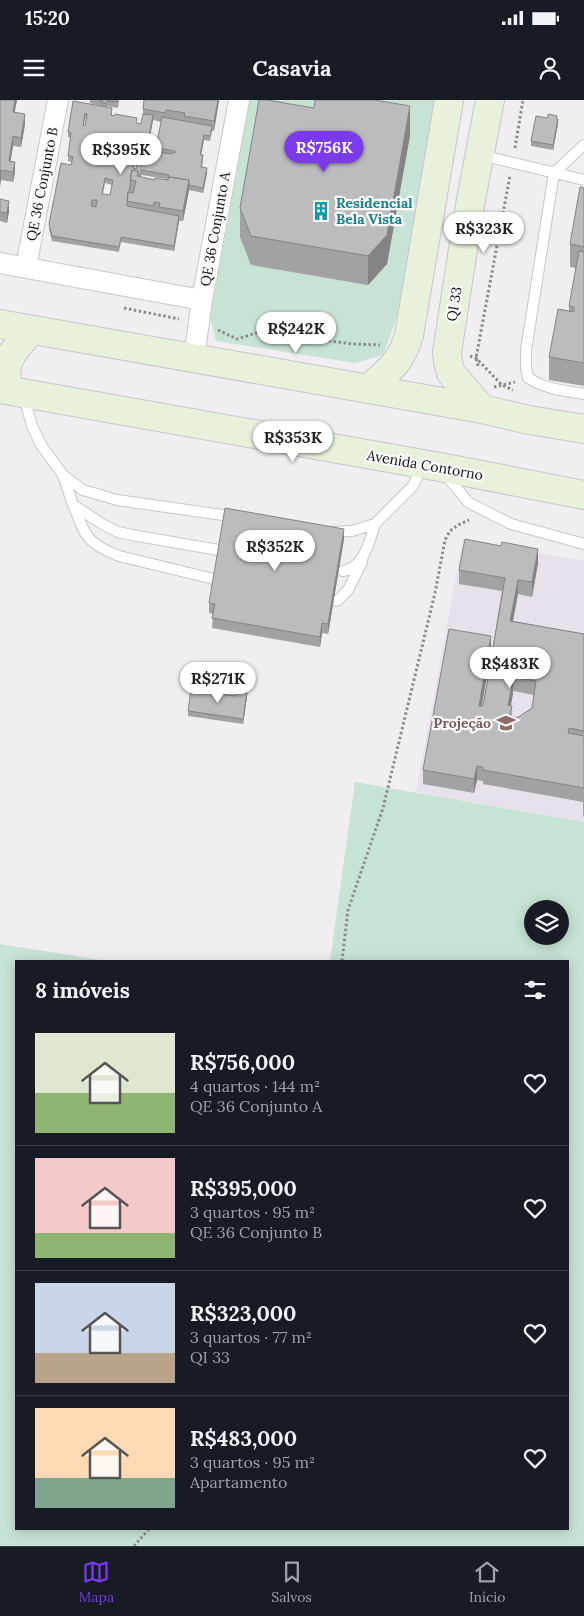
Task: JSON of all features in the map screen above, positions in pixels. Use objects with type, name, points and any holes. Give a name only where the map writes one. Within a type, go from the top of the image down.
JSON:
[{"type":"main road","points":[[368,389],[393,367],[401,357],[409,335],[449,100]]},
{"type":"main road","name":"QI 33","points":[[490,100],[470,205],[447,352],[451,373],[490,396]]},
{"type":"main road","points":[[432,197],[470,205]]},
{"type":"main road","points":[[0,324],[368,389],[490,396],[529,420],[584,429]]},
{"type":"main road","points":[[11,391],[5,381],[4,369],[16,346],[32,330]]},
{"type":"main road","name":"Avenida Contorno","points":[[11,391],[584,495]]},
{"type":"street","name":"QE 36 Conjunto B","points":[[26,267],[58,100]]},
{"type":"street","name":"QE 36 Conjunto A","points":[[194,358],[198,323],[238,100]]},
{"type":"street","points":[[0,263],[202,300]]},
{"type":"lane","points":[[584,145],[554,173],[526,350],[528,378],[541,386],[554,390],[584,394]]},
{"type":"lane","points":[[480,155],[584,180]]},
{"type":"lane","points":[[11,391],[41,445],[63,475],[83,530],[92,543],[105,551],[119,556],[218,580]]},
{"type":"lane","points":[[338,601],[348,590],[354,579],[375,524],[432,466],[468,502],[491,514],[511,524],[584,544]]},
{"type":"lane","points":[[63,475],[83,490],[117,500],[248,518]]},
{"type":"lane","points":[[74,505],[118,532],[224,551]]},
{"type":"lane","points":[[323,531],[352,531],[375,524]]},
{"type":"lane","points":[[343,571],[354,567],[364,556]]},
{"type":"path","points":[[480,372],[476,358],[523,100]]},
{"type":"path","points":[[118,306],[204,324],[237,339],[266,330],[300,337],[353,344],[405,348]]},
{"type":"path","points":[[447,352],[476,358],[502,385],[516,392]]},
{"type":"path","points":[[342,960],[348,910],[383,808],[435,593],[445,540],[450,531],[458,525],[491,514]]},
{"type":"path","points":[[134,1546],[148,1530]]},
{"type":"shaded area","name":"Projeção","points":[[463,539],[584,561],[584,822],[416,792]]},
{"type":"green space","points":[[250,100],[436,100],[397,317],[383,355],[355,363],[216,341],[210,318]]},
{"type":"green space","points":[[355,782],[584,822],[584,1546],[0,1546],[0,944],[101,960],[15,960],[15,1530],[569,1530],[569,960],[330,960]]},
{"type":"building","points":[[0,100],[15,100],[13,112],[25,114],[21,138],[13,136],[9,161],[15,162],[13,172],[1,170],[0,177]]},
{"type":"building","points":[[99,100],[118,100],[118,102],[107,101],[107,103],[102,103]]},
{"type":"building","points":[[144,100],[218,100],[214,121],[184,116],[185,113],[166,110],[165,113],[143,109]]},
{"type":"building","name":"Residencial Bela Vista","points":[[259,100],[314,108],[315,100],[375,100],[410,106],[387,235],[368,256],[251,236],[240,208]]},
{"type":"building","points":[[73,101],[112,108],[111,115],[137,118],[136,123],[141,124],[143,114],[153,115],[149,136],[156,138],[155,147],[158,148],[156,147],[162,117],[212,126],[210,136],[204,135],[200,155],[203,155],[201,167],[207,168],[203,188],[189,185],[189,180],[169,177],[168,180],[169,175],[141,170],[140,176],[138,176],[138,171],[132,170],[127,206],[179,216],[174,246],[121,237],[119,247],[52,236],[49,224],[61,163],[71,165],[73,157],[68,156],[71,133],[68,132]],"holes":[[[85,113],[87,114],[85,126],[83,125]],[[111,137],[122,139],[121,142],[125,142],[123,154],[110,152]],[[158,148],[175,151],[175,153],[171,154],[158,152]],[[135,159],[137,160],[136,169],[133,168]],[[105,178],[113,180],[110,195],[102,194]],[[92,200],[97,200],[96,207],[91,206]]]},
{"type":"building","points":[[548,114],[557,116],[556,119],[558,119],[553,145],[531,141],[536,116],[548,118]]},
{"type":"building","points":[[132,170],[138,171],[137,176],[155,180],[155,178],[168,180],[169,177],[189,180],[183,211],[159,207],[160,203],[154,202],[153,206],[127,201],[128,192],[133,193],[136,181],[130,180]]},
{"type":"building","points":[[580,187],[584,188],[584,247],[570,244]]},
{"type":"building","points":[[0,199],[9,201],[7,213],[0,212]]},
{"type":"building","points":[[579,251],[584,252],[584,363],[549,357],[558,309],[574,312],[574,307],[569,306]]},
{"type":"building","points":[[225,508],[344,529],[328,624],[322,623],[320,637],[212,618],[215,604],[209,603]]},
{"type":"building","name":"Projeção","points":[[465,539],[501,546],[502,542],[538,549],[532,582],[518,580],[510,621],[584,634],[584,731],[569,728],[568,733],[584,736],[584,788],[483,770],[483,767],[477,766],[474,779],[423,770],[449,629],[491,636],[479,706],[483,706],[505,578],[459,570]],"holes":[[[501,675],[536,681],[532,708],[517,718],[510,716],[512,706],[508,705],[513,680],[500,677]]]},
{"type":"building","points":[[191,690],[235,696],[236,690],[247,692],[243,719],[188,711]]},
{"type":"place","name":"Residencial Bela Vista","points":[[321,211]]},
{"type":"place","name":"Projeção","points":[[506,723]]}]
